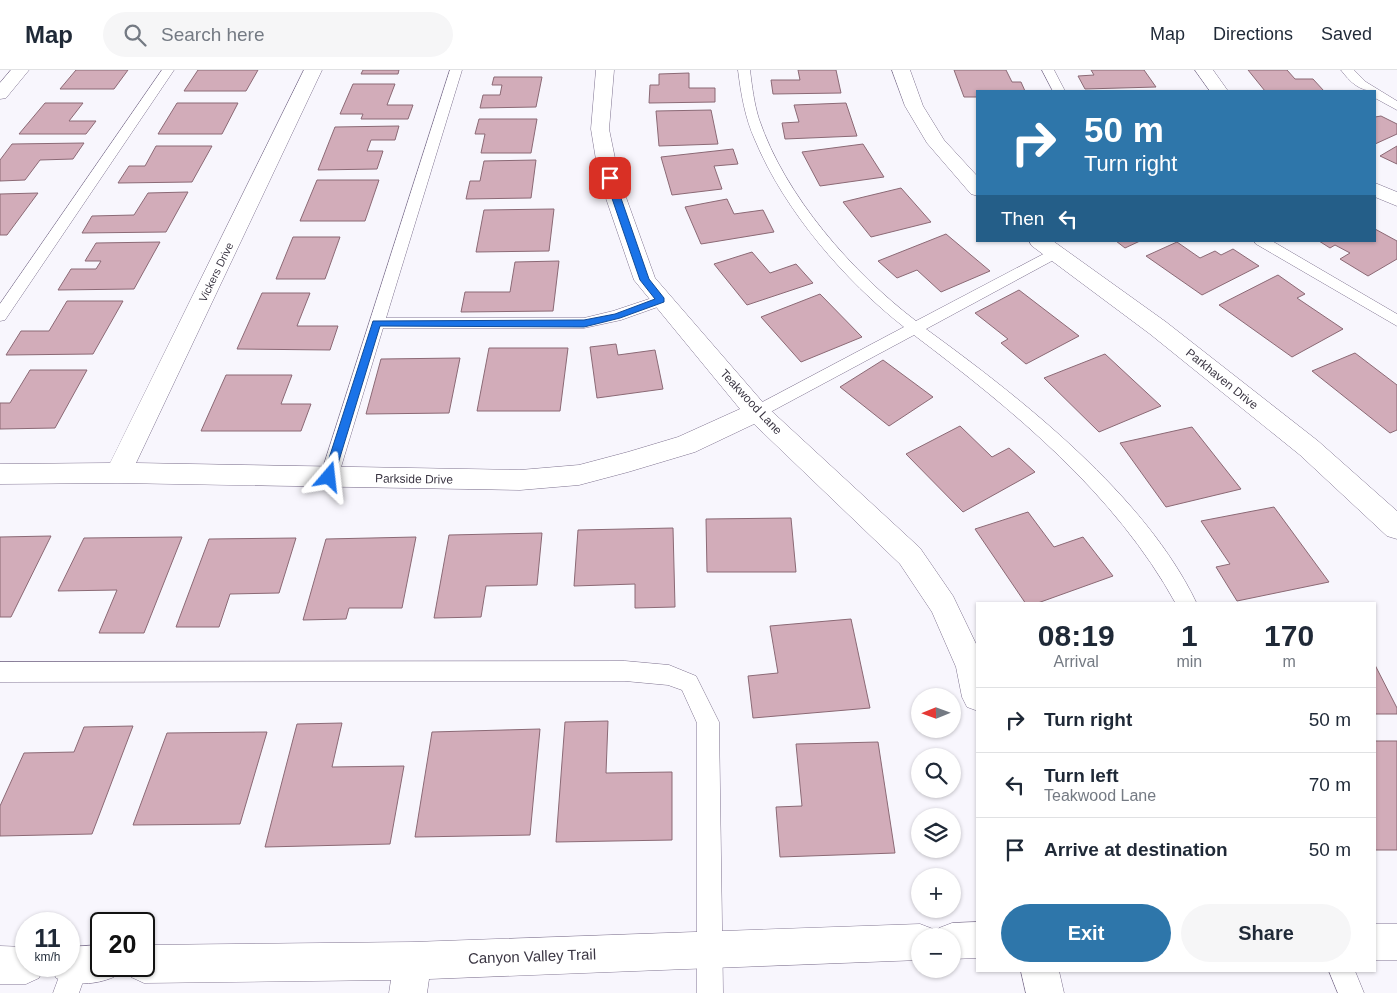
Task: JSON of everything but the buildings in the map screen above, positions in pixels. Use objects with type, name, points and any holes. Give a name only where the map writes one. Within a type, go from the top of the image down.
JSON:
[{"type":"street","points":[[0,94],[20,70]]},
{"type":"street","name":"Vickers Drive","points":[[118,473],[313,70]]},
{"type":"street","name":"Teakwood Lane","points":[[605,70],[600,129],[610,178],[644,280],[757,412],[910,556],[943,605],[971,667],[976,688]]},
{"type":"street","points":[[901,70],[914,106],[936,143],[976,188]]},
{"type":"street","points":[[1204,70],[1218,90]]},
{"type":"street","points":[[1376,190],[1397,200]]},
{"type":"street","name":"Parkhaven Drive","points":[[1047,247],[1158,328],[1286,430],[1397,528]]},
{"type":"street","name":"Parkside Drive","points":[[0,474],[118,473],[520,480],[579,475],[686,445],[757,412]]},
{"type":"street","points":[[961,941],[976,940]]},
{"type":"street","name":"Canyon Valley Trail","points":[[155,965],[410,977],[709,950],[911,942]]},
{"type":"street","points":[[1376,942],[1397,942]]},
{"type":"street","points":[[0,965],[15,965]]},
{"type":"street","points":[[1040,972],[1045,993]]},
{"type":"lane","points":[[0,316],[168,70]]},
{"type":"lane","points":[[329,477],[456,70]]},
{"type":"lane","points":[[744,70],[749,102],[762,144],[772,167],[800,209],[857,277],[891,309],[1001,394],[1099,487],[1143,537],[1181,591],[1186,602]]},
{"type":"lane","points":[[1048,70],[1058,90]]},
{"type":"lane","points":[[1347,70],[1362,85],[1371,90]]},
{"type":"lane","points":[[1376,93],[1397,106]]},
{"type":"lane","points":[[1263,242],[1397,321]]},
{"type":"lane","points":[[757,412],[916,328],[1047,247]]},
{"type":"lane","points":[[376,323],[584,324],[616,316],[661,300]]},
{"type":"lane","points":[[0,672],[625,671],[669,675],[688,684],[708,722],[710,993]]},
{"type":"lane","points":[[1342,972],[1351,993]]},
{"type":"route","points":[[329,477],[376,323],[584,324],[616,316],[661,300],[644,280],[610,178]]}]
